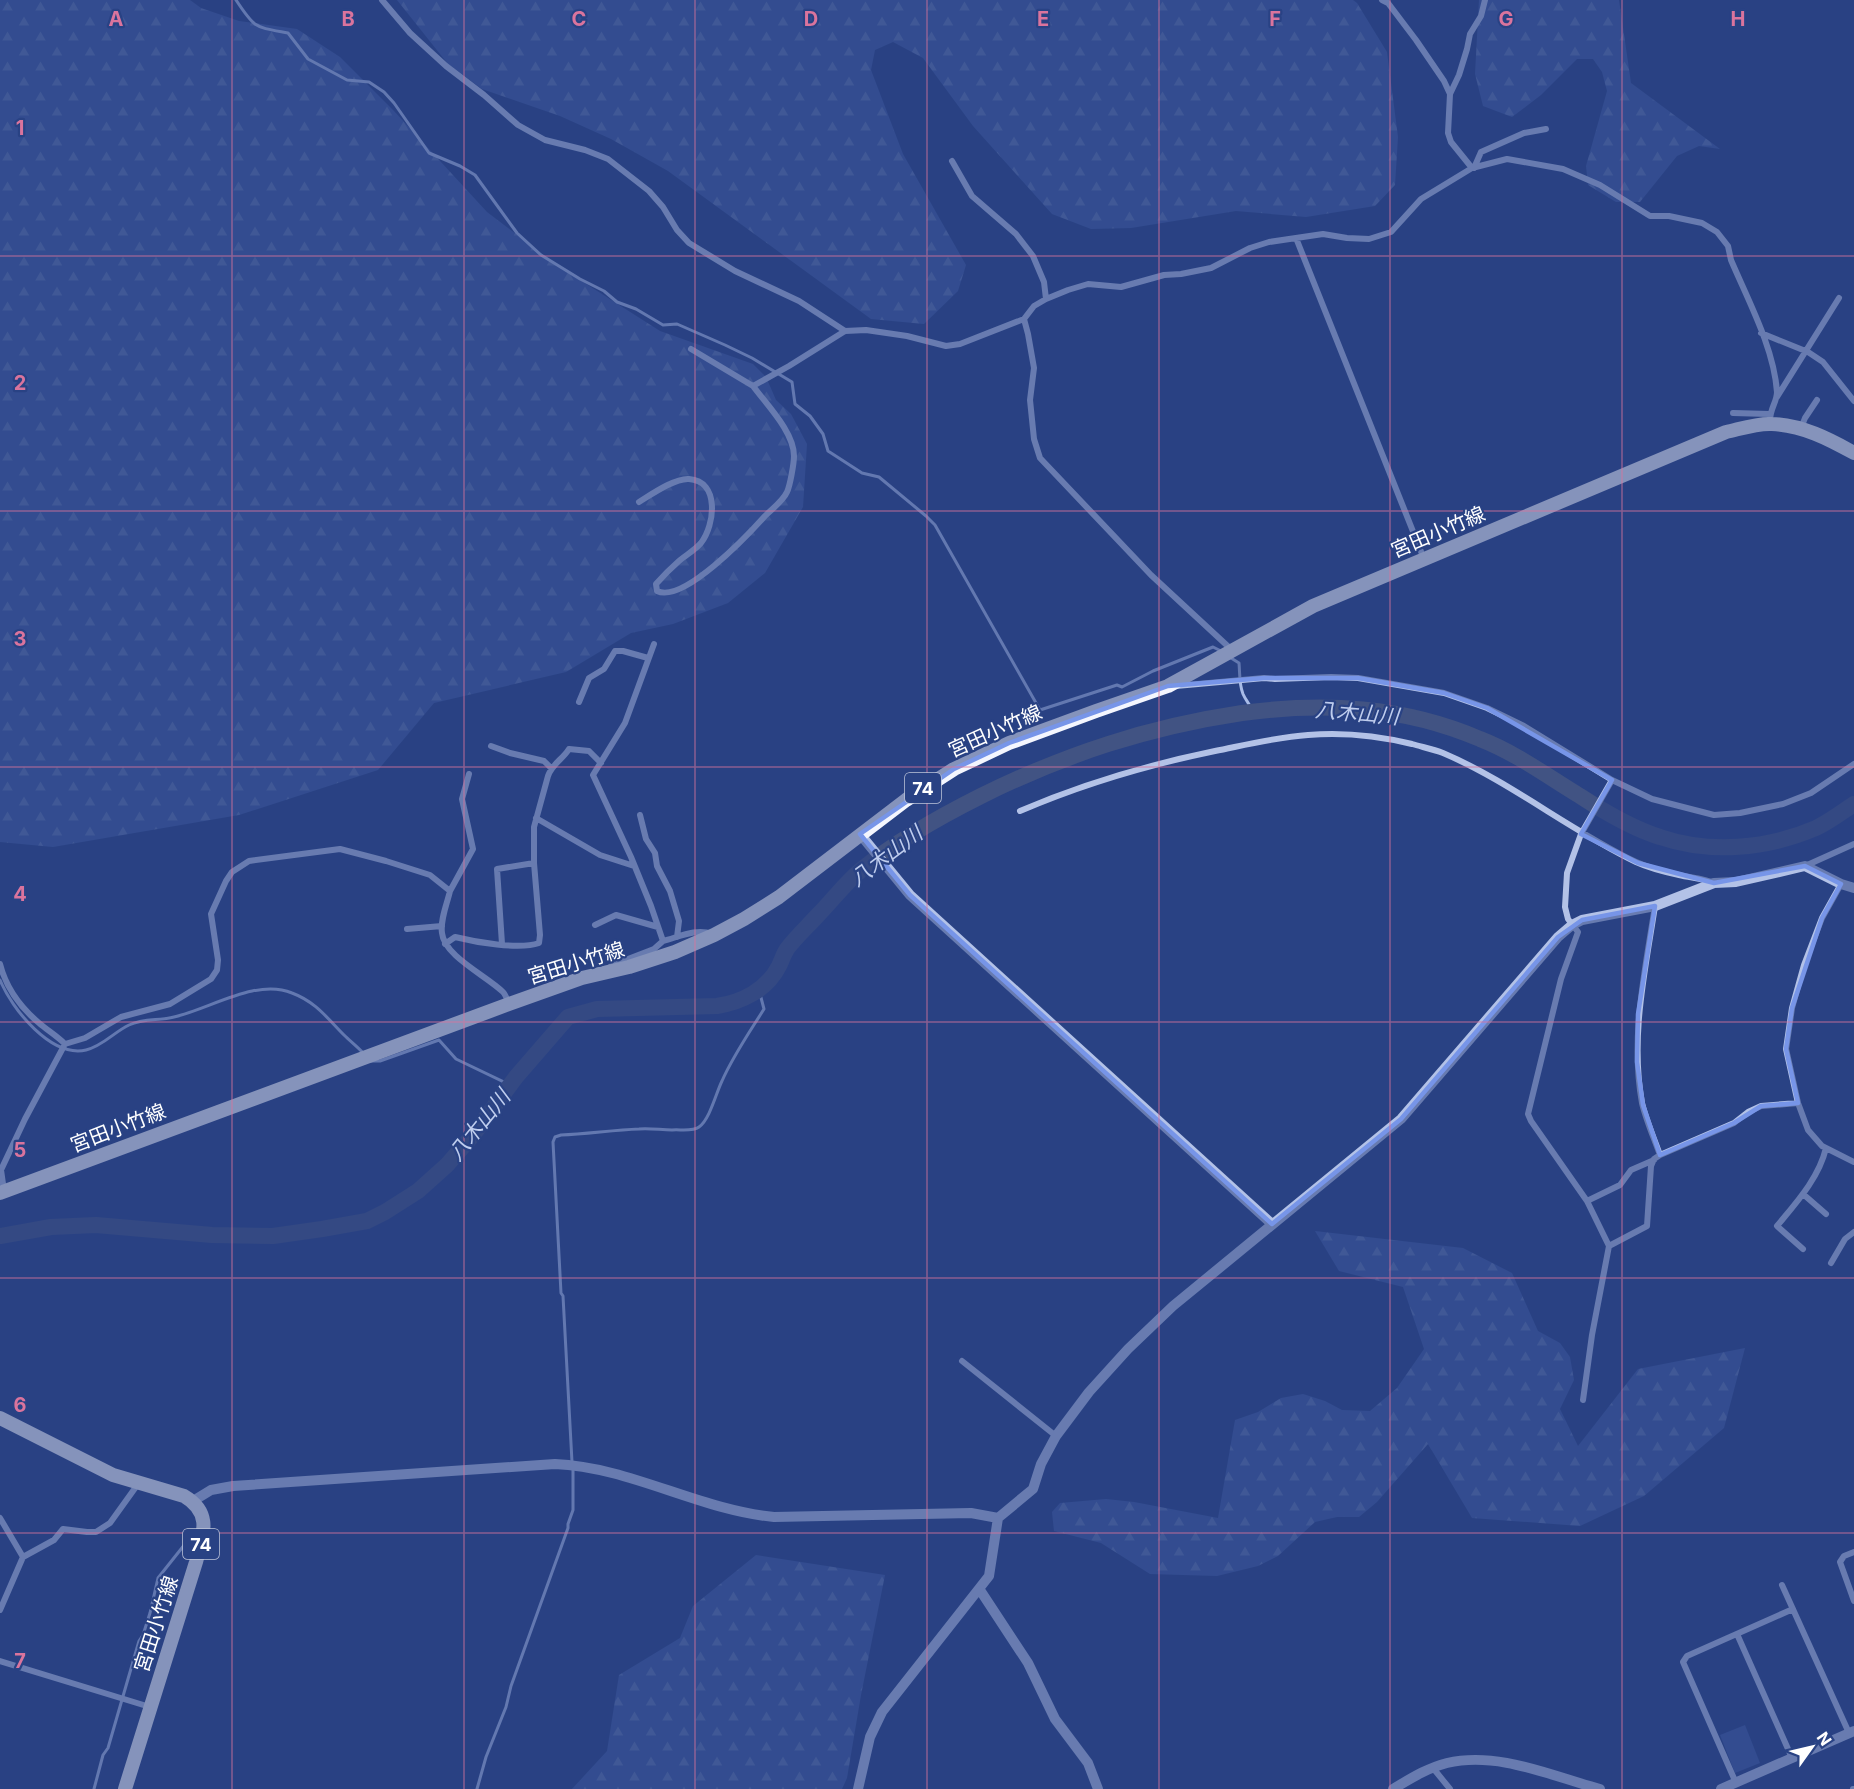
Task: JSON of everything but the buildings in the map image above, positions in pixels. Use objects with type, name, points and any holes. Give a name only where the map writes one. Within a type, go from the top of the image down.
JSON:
[{"type":"main road","name":"宮田小竹線","points":[[2,1193],[509,1004],[582,978],[628,968],[675,952],[714,935],[779,897],[906,800],[954,769],[1009,743],[1168,687],[1313,606],[1726,432],[1769,418],[1827,438],[1854,453]]},
{"type":"main road","name":"74","points":[[0,1418],[113,1475],[184,1496],[193,1501]]},
{"type":"main road","name":"宮田小竹線","points":[[125,1789],[204,1530],[204,1520],[193,1501]]},
{"type":"street","points":[[382,0],[410,33],[518,125],[545,140],[585,150],[608,159],[649,191],[663,207],[676,230],[689,243],[735,271],[800,301],[845,331]]},
{"type":"street","points":[[1382,0],[1388,3],[1416,40],[1444,81],[1450,94]]},
{"type":"street","points":[[1473,168],[1451,142],[1448,133],[1450,94],[1467,49],[1470,34],[1481,16],[1485,0]]},
{"type":"street","points":[[1473,168],[1481,152],[1507,139],[1546,129]]},
{"type":"street","points":[[753,386],[845,331],[866,330],[907,336],[946,346],[960,344],[1024,320],[1034,306],[1046,299],[1088,284],[1121,287],[1164,274],[1210,268],[1250,248],[1269,242],[1323,234],[1370,239],[1391,232],[1421,198],[1473,168],[1507,159],[1563,169],[1600,185],[1650,216],[1669,216],[1702,223],[1717,232],[1728,246],[1731,260],[1768,349],[1777,390],[1776,398]]},
{"type":"street","points":[[952,161],[972,196],[1016,234],[1033,256],[1044,282],[1046,299]]},
{"type":"street","points":[[1296,238],[1424,559]]},
{"type":"street","points":[[1732,413],[1769,418],[1776,398],[1839,298]]},
{"type":"street","points":[[1024,320],[1034,368],[1030,400],[1034,439],[1040,458],[1150,575],[1233,651]]},
{"type":"street","points":[[1761,333],[1805,350],[1822,362],[1854,401]]},
{"type":"street","points":[[639,501],[679,480],[689,478],[702,482],[710,492],[712,502],[709,527],[700,543],[656,584],[657,591],[662,594],[688,585],[718,562],[747,537],[787,493],[794,456],[789,434],[753,386],[691,349]]},
{"type":"street","points":[[1801,429],[1805,417],[1817,400]]},
{"type":"street","points":[[654,644],[625,723],[593,775],[651,906],[663,941]]},
{"type":"street","points":[[579,702],[589,678],[604,669],[615,651],[648,658]]},
{"type":"street","points":[[1168,687],[1264,678],[1331,677],[1358,678],[1444,693],[1487,708],[1524,726],[1612,780],[1652,799],[1714,814],[1740,813],[1783,804],[1811,794],[1854,764]]},
{"type":"street","points":[[1020,811],[1061,793],[1127,771],[1191,756],[1246,744],[1308,735],[1356,735],[1391,739],[1440,752],[1495,778],[1581,834],[1638,863],[1680,876],[1714,883]]},
{"type":"street","points":[[491,746],[544,761],[551,768]]},
{"type":"street","points":[[446,944],[455,938],[478,943],[528,946],[538,944],[540,936],[534,862],[534,826],[551,768],[565,756],[569,749],[589,751],[601,762]]},
{"type":"street","points":[[469,774],[462,799],[473,849],[450,891],[442,935],[450,950],[505,993],[509,1004]]},
{"type":"street","points":[[1583,1400],[1592,1335],[1609,1246],[1587,1201],[1528,1114],[1561,979],[1578,932],[1568,919],[1565,907],[1567,873],[1581,834],[1612,780]]},
{"type":"street","points":[[640,815],[646,839],[655,853],[657,867],[670,891],[679,921],[677,937]]},
{"type":"street","points":[[536,818],[600,855],[634,866]]},
{"type":"street","points":[[860,834],[910,895],[1272,1224]]},
{"type":"street","points":[[858,1789],[870,1737],[882,1712],[980,1590],[989,1576],[998,1518],[1033,1489],[1041,1464],[1056,1436],[1089,1392],[1173,1306],[1401,1119],[1558,937],[1582,920],[1655,906],[1714,883],[1736,882],[1805,866],[1854,844]]},
{"type":"street","points":[[2,1193],[1,1170],[65,1044],[85,1038],[121,1017],[170,1004],[211,980],[217,970],[218,960],[211,914],[232,872],[249,861],[340,849],[430,875],[450,891]]},
{"type":"street","points":[[502,944],[496,869],[534,862]]},
{"type":"street","points":[[1805,866],[1854,888]]},
{"type":"street","points":[[1841,884],[1822,918],[1804,965],[1792,1008],[1786,1049],[1798,1103],[1808,1130],[1826,1148],[1854,1162]]},
{"type":"street","points":[[1609,1246],[1647,1226],[1651,1166],[1657,1157],[1643,1105],[1637,1062],[1638,1014],[1655,906]]},
{"type":"street","points":[[595,925],[616,915],[658,927]]},
{"type":"street","points":[[407,929],[442,926]]},
{"type":"street","points":[[601,974],[615,964],[654,949],[663,941],[695,932],[714,935]]},
{"type":"street","points":[[0,964],[11,993],[38,1022],[65,1044]]},
{"type":"street","points":[[1587,1201],[1620,1185],[1631,1170],[1734,1123],[1748,1112],[1761,1106],[1798,1103]]},
{"type":"street","points":[[1803,1249],[1777,1226],[1803,1194],[1823,1160],[1826,1148]]},
{"type":"street","points":[[1803,1194],[1826,1214]]},
{"type":"street","points":[[1831,1263],[1845,1239],[1854,1232]]},
{"type":"street","points":[[962,1361],[1056,1436]]},
{"type":"street","points":[[193,1501],[211,1490],[233,1486],[555,1464],[578,1465],[613,1474],[748,1514],[774,1516],[971,1513],[998,1518]]},
{"type":"street","points":[[1,1606],[23,1557],[54,1540],[63,1529],[96,1532],[110,1523],[138,1484]]},
{"type":"street","points":[[0,1518],[23,1557]]},
{"type":"street","points":[[1854,1552],[1844,1556],[1840,1562],[1854,1601]]},
{"type":"street","points":[[1721,1789],[1851,1732],[1782,1585]]},
{"type":"street","points":[[980,1590],[1028,1663],[1055,1719],[1088,1763],[1098,1789]]},
{"type":"street","points":[[1736,1783],[1683,1662],[1687,1656],[1793,1609]]},
{"type":"street","points":[[1737,1634],[1792,1758]]},
{"type":"street","points":[[0,1661],[150,1707]]},
{"type":"street","points":[[1393,1789],[1433,1768],[1454,1762],[1491,1760],[1507,1762],[1585,1787],[1600,1789]]},
{"type":"street","points":[[1433,1768],[1450,1789]]},
{"type":"highlighted area","points":[[1264,678],[1358,678],[1444,693],[1487,708],[1612,780],[1581,834],[1638,863],[1714,883],[1805,866],[1841,884],[1822,918],[1792,1008],[1786,1049],[1798,1103],[1761,1106],[1734,1123],[1660,1155],[1643,1105],[1637,1062],[1638,1014],[1655,906],[1582,920],[1558,937],[1401,1119],[1272,1224],[910,895],[860,834],[954,769],[1009,743],[1168,686]]},
{"type":"green space","points":[[0,0],[190,0],[201,8],[239,21],[297,29],[340,57],[394,111],[487,212],[558,266],[660,331],[753,364],[766,377],[776,400],[791,414],[807,444],[803,507],[765,573],[728,603],[673,624],[631,633],[566,672],[434,703],[378,770],[239,815],[53,847],[0,842]]},
{"type":"green space","points":[[397,0],[1353,0],[1387,52],[1398,137],[1395,185],[1375,206],[1306,217],[1236,211],[1131,228],[1091,229],[1052,214],[973,126],[923,58],[893,42],[875,50],[871,70],[903,154],[966,265],[958,291],[924,324],[871,319],[668,171],[611,139],[560,116],[482,89],[448,64]]},
{"type":"green space","points":[[1479,0],[1619,0],[1631,83],[1720,149],[1699,146],[1677,156],[1640,202],[1616,202],[1588,185],[1586,166],[1607,91],[1602,72],[1593,59],[1577,59],[1541,95],[1512,117],[1483,106],[1475,74]]},
{"type":"green space","points":[[1315,1231],[1463,1248],[1512,1273],[1538,1331],[1560,1343],[1570,1357],[1574,1380],[1560,1409],[1578,1446],[1638,1369],[1745,1348],[1724,1428],[1644,1496],[1580,1526],[1472,1518],[1428,1444],[1377,1502],[1359,1517],[1337,1517],[1315,1522],[1278,1556],[1258,1566],[1217,1576],[1150,1574],[1101,1543],[1054,1531],[1052,1512],[1060,1503],[1106,1499],[1218,1518],[1235,1420],[1258,1412],[1281,1398],[1303,1394],[1325,1401],[1342,1410],[1370,1411],[1397,1388],[1424,1349],[1403,1287],[1339,1271]]},
{"type":"green space","points":[[756,1555],[885,1575],[847,1778],[842,1789],[572,1789],[607,1751],[619,1675],[680,1638],[693,1606]]},
{"type":"green space","points":[[1745,1725],[1760,1763],[1735,1773],[1720,1735]]},
{"type":"waterway","points":[[236,0],[252,22],[262,28],[288,33],[308,59],[347,80],[369,82],[384,92],[429,153],[475,175],[517,233],[541,255],[604,291],[617,302],[636,309],[663,325],[677,324],[725,345],[792,382],[795,404],[810,416],[823,434],[828,451],[862,473],[879,477],[935,525],[1040,710],[1117,685],[1122,687],[1153,671],[1213,647],[1223,652]]},
{"type":"waterway","points":[[1231,658],[1239,663],[1240,683],[1252,712]]},
{"type":"waterway","name":"八木山川","points":[[0,1236],[51,1227],[96,1225],[212,1235],[273,1236],[367,1221],[418,1191],[447,1165],[473,1135],[516,1077],[568,1017],[597,1009],[717,1006],[744,998],[768,982],[790,945],[849,881],[904,839],[965,804],[1044,767],[1108,744],[1174,726],[1242,713],[1303,708],[1363,709],[1422,719],[1480,739],[1506,751],[1599,808],[1640,829],[1660,837],[1699,846],[1738,847],[1778,841],[1816,828],[1854,804]]},
{"type":"waterway","points":[[0,980],[23,1017],[34,1029],[59,1047],[73,1050],[92,1048],[135,1023],[174,1017],[248,992],[278,989],[292,993],[315,1006],[364,1054]]},
{"type":"waterway","points":[[572,1462],[553,1142],[555,1137],[561,1135],[643,1129],[689,1130],[699,1127],[710,1112],[731,1063],[764,1009],[759,990]]},
{"type":"waterway","points":[[371,1061],[380,1061],[439,1040],[456,1059],[510,1085]]},
{"type":"waterway","points":[[477,1789],[486,1757],[506,1707],[511,1686],[568,1528],[573,1510],[573,1469]]},
{"type":"waterway","points":[[94,1789],[139,1641],[150,1613],[158,1578],[193,1534]]}]
